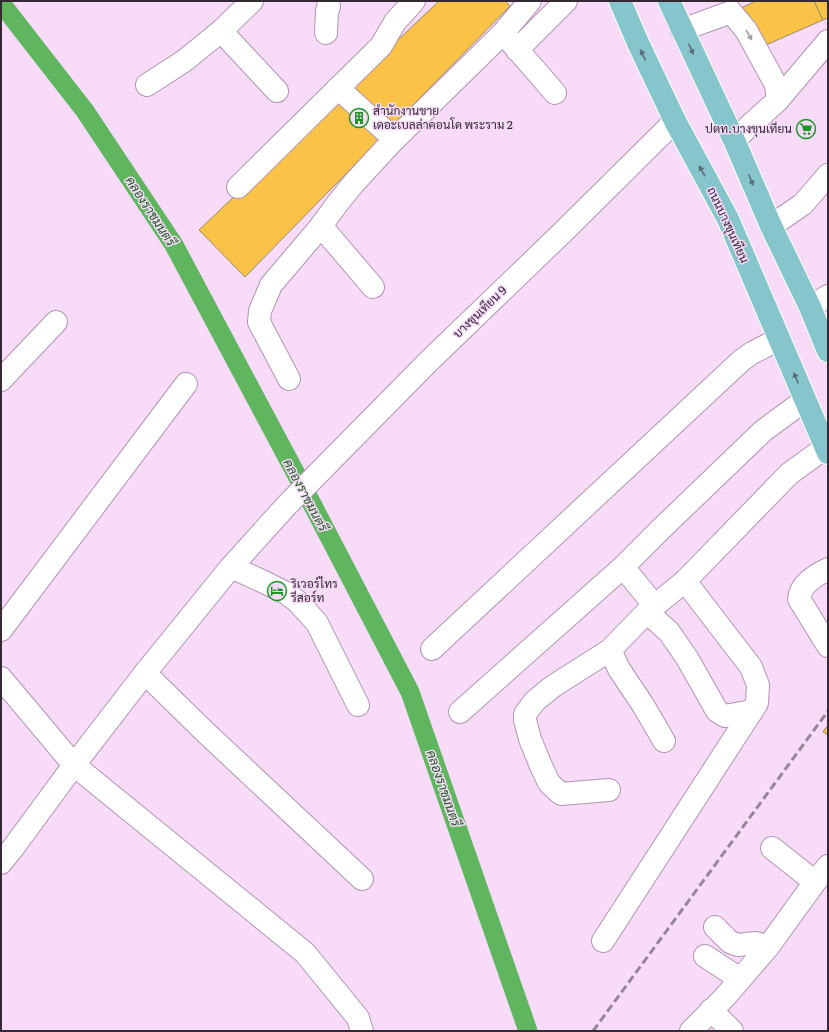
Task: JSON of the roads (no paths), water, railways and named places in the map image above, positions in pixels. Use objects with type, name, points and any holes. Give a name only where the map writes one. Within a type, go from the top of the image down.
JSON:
[{"type":"main road","name":"ถนนบางขุนเทียน","points":[[620,1],[674,121],[728,219],[827,450]]},
{"type":"main road","points":[[669,1],[734,140],[771,226],[819,302],[828,351]]},
{"type":"street","points":[[147,85],[184,61],[221,31],[252,1]]},
{"type":"street","points":[[326,33],[329,7],[328,1]]},
{"type":"street","points":[[238,187],[381,46],[395,22],[414,1]]},
{"type":"street","points":[[289,379],[259,322],[260,311],[271,285],[321,226],[336,204],[354,183],[389,145],[503,33],[530,1]]},
{"type":"street","points":[[518,50],[566,1]]},
{"type":"street","points":[[682,30],[736,7],[746,30],[776,85],[778,100]]},
{"type":"street","points":[[221,31],[277,91]]},
{"type":"street","points":[[503,33],[555,93]]},
{"type":"street","points":[[734,140],[778,100],[828,41]]},
{"type":"street","points":[[338,88],[384,130]]},
{"type":"street","name":"บางขุนเทียน 9","points":[[1,863],[145,673],[231,567],[287,505],[428,362],[563,232],[674,121]]},
{"type":"street","points":[[771,226],[803,204],[828,175]]},
{"type":"street","points":[[321,226],[373,287]]},
{"type":"street","points":[[1,380],[56,322]]},
{"type":"street","points":[[432,649],[742,360],[779,339]]},
{"type":"street","points":[[1,630],[186,384]]},
{"type":"street","points":[[460,712],[623,567],[660,529],[764,431],[805,400]]},
{"type":"street","points":[[609,790],[561,794],[549,783],[541,766],[530,740],[525,714],[535,701],[552,687],[610,650],[651,609],[685,581],[789,474],[827,450]]},
{"type":"street","points":[[231,567],[270,584],[298,602],[317,623],[358,705]]},
{"type":"street","points":[[623,567],[651,609],[682,651],[717,711],[724,716],[752,711]]},
{"type":"street","points":[[828,569],[814,576],[799,594],[799,599],[828,646]]},
{"type":"street","points":[[603,941],[757,703],[758,685],[751,667],[685,581]]},
{"type":"street","points":[[610,650],[619,669],[643,705],[664,741]]},
{"type":"street","points":[[145,673],[202,729],[362,879]]},
{"type":"street","points":[[4,690],[74,765],[305,953],[358,1018],[362,1031]]},
{"type":"street","points":[[691,1031],[725,997],[768,947],[821,874],[772,848]]},
{"type":"street","points":[[715,927],[730,942],[738,945],[756,943],[768,947]]},
{"type":"street","points":[[705,956],[740,979]]},
{"type":"street","points":[[711,1010],[732,1031]]},
{"type":"waterway","name":"คลองราชมนตรี","points":[[1,3],[85,111],[174,245],[410,692],[528,1031]]},
{"type":"railway","points":[[593,1031],[828,711]]},
{"type":"place","name":"สำนักงานขาย เดอะเบลล่าคอนโด พระราม 2","points":[[359,118]]},
{"type":"place","name":"ปตท.บางขุนเทียน","points":[[806,129]]},
{"type":"place","name":"ริเวอร์ไทร รีสอร์ท","points":[[277,591]]}]
